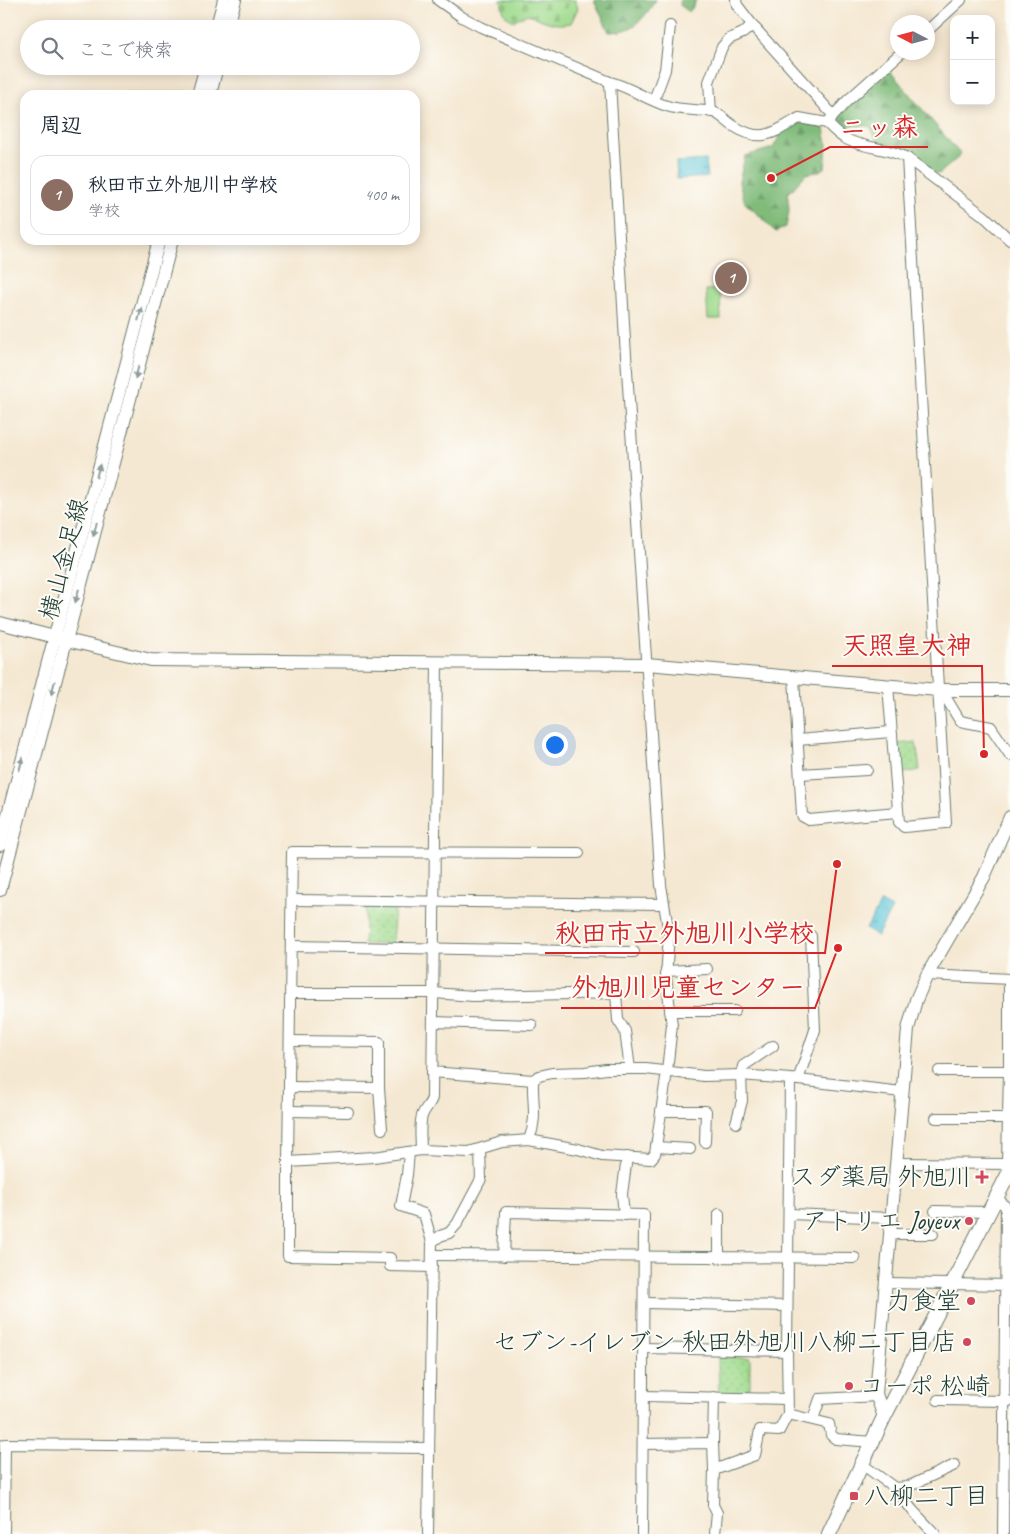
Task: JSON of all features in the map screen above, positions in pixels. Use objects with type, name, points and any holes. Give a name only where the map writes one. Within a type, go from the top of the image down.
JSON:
[{"type":"main road","points":[[829,1534],[884,1417],[953,1285],[1009,1166]]},
{"type":"street","points":[[218,20],[224,0]]},
{"type":"street","points":[[229,20],[235,0]]},
{"type":"street","points":[[438,0],[462,17],[481,27],[621,85],[668,107],[716,112],[730,124],[746,133],[759,136],[772,133],[799,118],[830,119],[893,60]]},
{"type":"street","points":[[736,0],[737,5],[752,25],[846,139],[888,150],[907,158],[984,216],[1010,240]]},
{"type":"street","points":[[935,24],[961,0]]},
{"type":"street","points":[[711,112],[709,82],[722,46],[752,25]]},
{"type":"street","points":[[654,100],[664,70],[670,26]]},
{"type":"street","points":[[199,90],[204,75]]},
{"type":"street","points":[[211,90],[215,75]]},
{"type":"street","points":[[288,1162],[374,1157],[421,1150],[469,1152],[502,1142],[529,1140],[578,1148],[602,1156],[651,1159],[655,1154],[672,1026],[666,971],[668,934],[661,885],[610,82]]},
{"type":"street","points":[[888,685],[899,822],[904,827],[946,824],[941,690],[907,158]]},
{"type":"street","name":"横山金足線","points":[[0,890],[158,245]]},
{"type":"street","name":"横山金足線","points":[[0,845],[171,245]]},
{"type":"street","points":[[0,623],[151,660],[646,664],[941,690],[1010,690]]},
{"type":"street","points":[[421,1150],[421,1118],[432,1098],[437,662]]},
{"type":"street","points":[[794,677],[802,816],[808,820],[897,812]]},
{"type":"street","points":[[941,690],[960,721],[991,727],[1010,755]]},
{"type":"street","points":[[798,740],[891,732]]},
{"type":"street","points":[[800,774],[867,770]]},
{"type":"street","points":[[884,1417],[876,1396],[908,1029],[916,1000],[927,975],[984,877],[1010,817]]},
{"type":"street","points":[[432,1267],[390,1266],[390,1258],[288,1256],[292,852],[580,853]]},
{"type":"street","points":[[292,900],[664,904]]},
{"type":"street","points":[[714,1470],[754,1455],[760,1430],[779,1430],[788,1414],[786,1352],[794,1079],[815,1030],[811,936]]},
{"type":"street","points":[[291,946],[634,952]]},
{"type":"street","points":[[666,971],[707,969]]},
{"type":"street","points":[[897,1163],[1009,1166],[1010,979],[927,975]]},
{"type":"street","points":[[291,994],[434,993],[473,996],[616,993],[618,1020],[625,1031],[630,1069]]},
{"type":"street","points":[[670,1011],[735,1011]]},
{"type":"street","points":[[433,1022],[532,1025]]},
{"type":"street","points":[[290,1041],[379,1042],[379,1088],[382,1130]]},
{"type":"street","points":[[736,1123],[742,1101],[741,1075],[743,1066],[774,1046]]},
{"type":"street","points":[[432,1072],[532,1080],[552,1073],[630,1069],[704,1076],[741,1075],[794,1079],[902,1092]]},
{"type":"street","points":[[939,1071],[1010,1071]]},
{"type":"street","points":[[529,1140],[533,1130],[535,1112],[532,1080]]},
{"type":"street","points":[[289,1087],[379,1088]]},
{"type":"street","points":[[289,1111],[348,1112]]},
{"type":"street","points":[[661,1111],[706,1111],[705,1142]]},
{"type":"street","points":[[936,1118],[1009,1118]]},
{"type":"street","points":[[656,1148],[690,1150]]},
{"type":"street","points":[[432,1242],[453,1229],[481,1179],[480,1150]]},
{"type":"street","points":[[408,1152],[407,1174],[401,1206],[424,1214],[432,1242],[428,1534]]},
{"type":"street","points":[[624,1215],[622,1194],[627,1157]]},
{"type":"street","points":[[996,1197],[1006,1207],[1008,1285],[1007,1493],[1003,1534]]},
{"type":"street","points":[[935,1211],[988,1212]]},
{"type":"street","points":[[504,1256],[506,1212],[644,1215],[642,1534]]},
{"type":"street","points":[[718,1258],[719,1214]]},
{"type":"street","points":[[789,1214],[892,1218]]},
{"type":"street","points":[[890,1234],[933,1234]]},
{"type":"street","points":[[432,1255],[855,1258]]},
{"type":"street","points":[[885,1283],[1008,1285]]},
{"type":"street","points":[[644,1303],[788,1306]]},
{"type":"street","points":[[644,1348],[786,1352]]},
{"type":"street","points":[[644,1396],[787,1399]]},
{"type":"street","points":[[813,1419],[820,1399],[876,1396]]},
{"type":"street","points":[[714,1398],[713,1505],[717,1513],[715,1534]]},
{"type":"street","points":[[938,1400],[1007,1401]]},
{"type":"street","points":[[788,1414],[829,1424],[831,1435],[836,1439],[873,1442]]},
{"type":"street","points":[[643,1444],[713,1443]]},
{"type":"street","points":[[4,1534],[5,1444],[429,1448]]},
{"type":"street","points":[[863,1465],[895,1488],[913,1511],[935,1534]]},
{"type":"street","points":[[895,1488],[907,1487],[955,1465]]},
{"type":"green space","points":[[501,0],[575,0],[578,8],[571,23],[559,24],[544,21],[528,14],[514,21],[504,13]]},
{"type":"green space","points":[[594,0],[656,0],[637,24],[625,30],[609,32]]},
{"type":"green space","points":[[680,0],[696,0],[689,12],[680,5]]},
{"type":"green space","points":[[889,70],[961,155],[939,174],[901,150],[876,140],[871,128],[868,126],[839,125],[836,121],[838,115]]},
{"type":"green space","points":[[799,122],[824,128],[827,144],[825,168],[806,174],[788,194],[789,212],[786,227],[776,232],[745,203],[739,182],[745,156],[773,148],[782,131]]},
{"type":"green space","points":[[720,289],[721,319],[708,319],[706,290]]},
{"type":"green space","points":[[916,742],[920,770],[899,774],[897,744]]},
{"type":"green space","points":[[395,904],[392,944],[364,944],[366,905]]},
{"type":"green space","points":[[718,1357],[750,1358],[750,1387],[743,1395],[719,1393]]},
{"type":"water","points":[[706,160],[708,177],[677,179],[676,162]]},
{"type":"water","points":[[881,902],[892,908],[877,936],[866,929]]},
{"type":"place","name":"ニッ森","points":[[771,178]]},
{"type":"place","name":"秋田市立外旭川中学校","points":[[731,278]]},
{"type":"place","name":"天照皇大神","points":[[984,754]]},
{"type":"place","name":"秋田市立外旭川小学校","points":[[837,864]]},
{"type":"place","name":"外旭川児童センター","points":[[838,948]]},
{"type":"place","name":"スダ薬局 外旭川","points":[[982,1177]]},
{"type":"place","name":"アトリエ Joyeux","points":[[969,1221]]},
{"type":"place","name":"力食堂","points":[[971,1301]]},
{"type":"place","name":"セブン-イレブン 秋田外旭川八柳二丁目店","points":[[967,1342]]},
{"type":"place","name":"コーポ 松崎","points":[[849,1386]]},
{"type":"place","name":"八柳二丁目","points":[[854,1496]]}]
